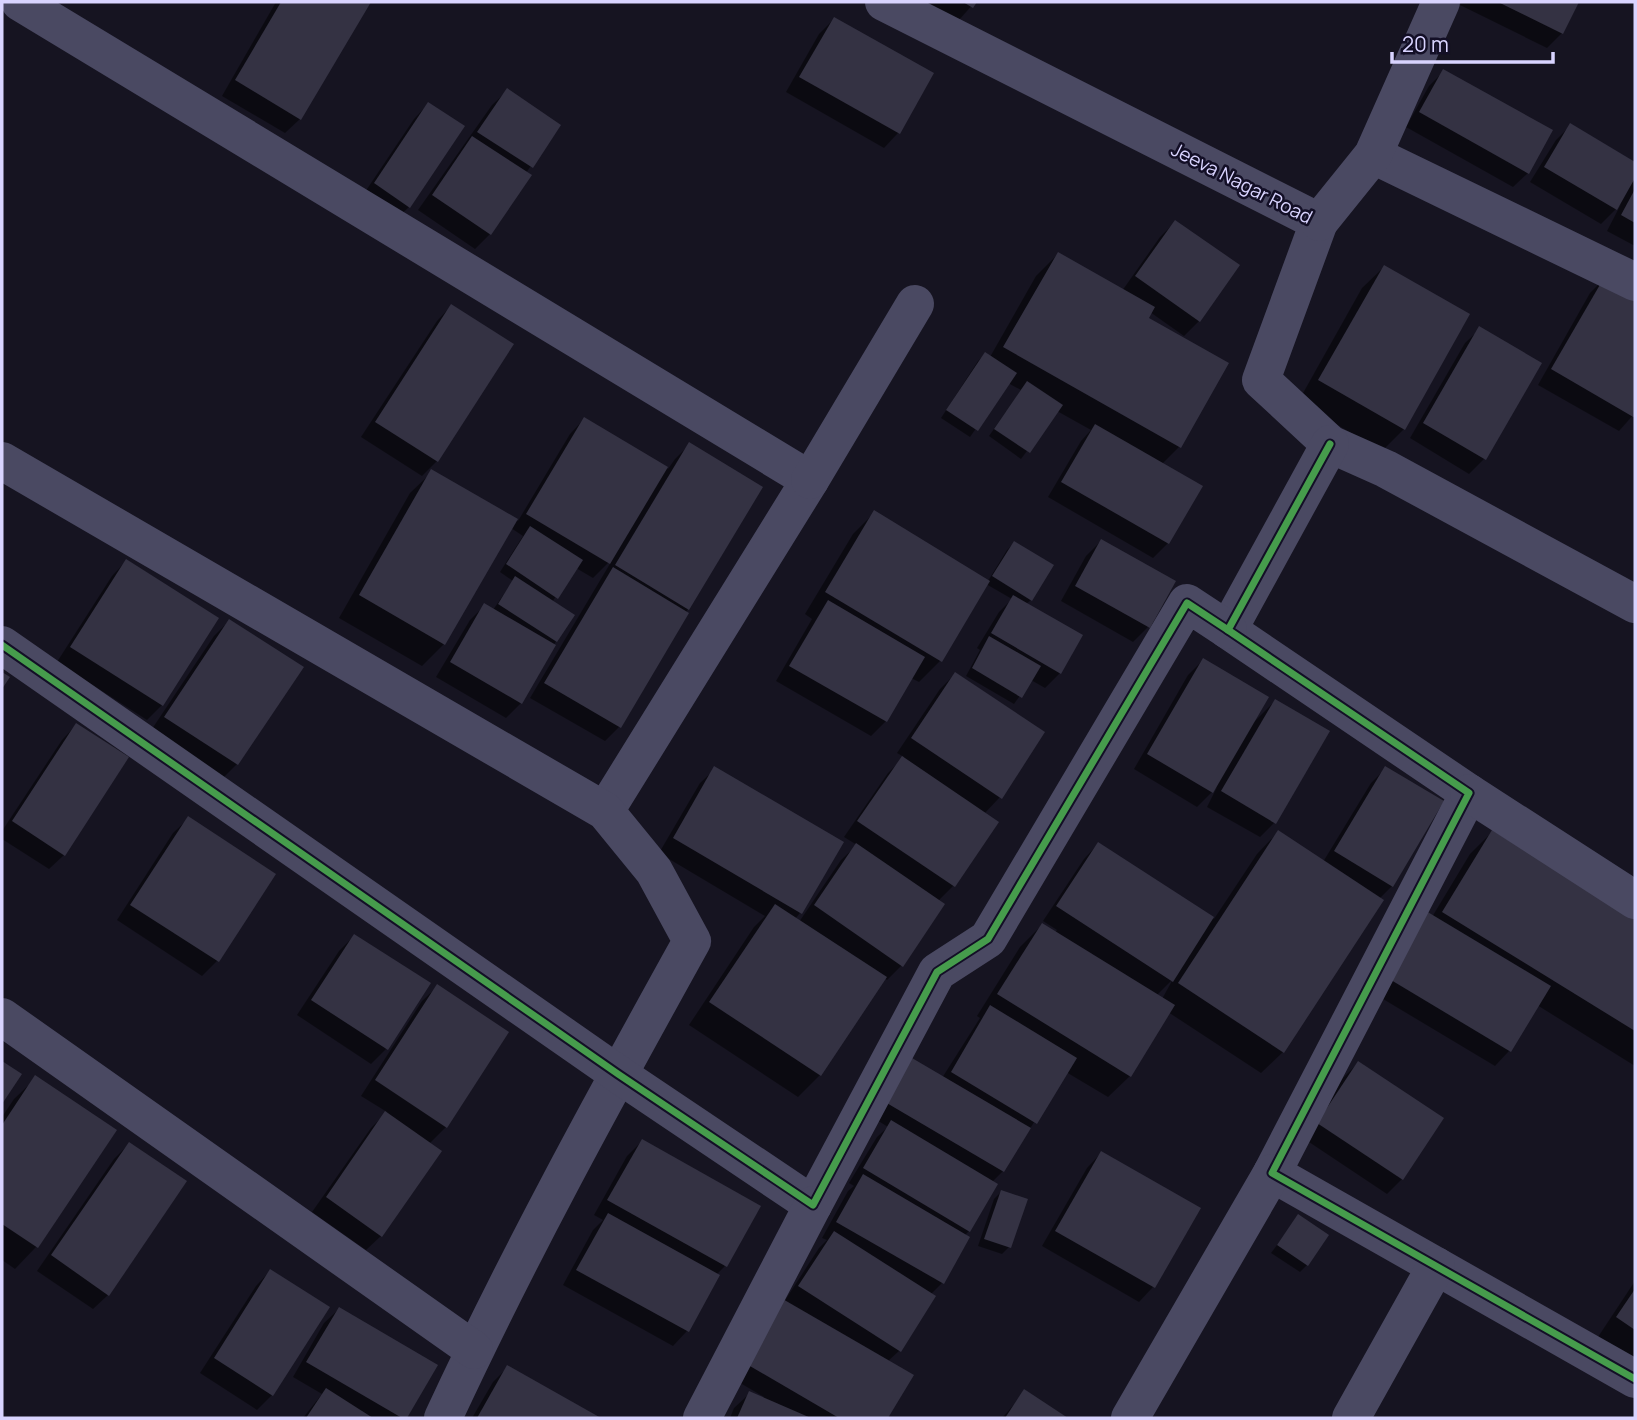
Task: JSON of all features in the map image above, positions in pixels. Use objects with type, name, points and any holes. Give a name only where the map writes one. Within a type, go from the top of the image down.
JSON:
[{"type":"street","points":[[20,2],[810,480]]},
{"type":"street","name":"Jeeva Nagar Road","points":[[884,2],[1320,222],[1261,380],[1330,444],[1386,469],[1635,604]]},
{"type":"street","points":[[1320,222],[1373,155],[1441,2]]},
{"type":"street","points":[[1373,155],[1635,282]]},
{"type":"street","points":[[605,811],[810,480],[915,304]]},
{"type":"street","points":[[1228,630],[1330,444]]},
{"type":"street","points":[[7,475],[605,811],[654,871],[692,941],[618,1074],[474,1350],[443,1418]]},
{"type":"street","points":[[702,1418],[937,972],[988,939],[1187,603],[1469,793],[1635,900]]},
{"type":"street","points":[[2,645],[618,1074],[813,1205]]},
{"type":"street","points":[[1130,1418],[1272,1173],[1469,793]]},
{"type":"street","points":[[2,1017],[474,1350]]},
{"type":"street","points":[[1272,1173],[1635,1379]]},
{"type":"street","points":[[1350,1418],[1436,1266]]},
{"type":"building","points":[[281,2],[371,2],[301,120],[235,80]]},
{"type":"building","points":[[963,2],[977,2],[973,8]]},
{"type":"building","points":[[1498,2],[1579,2],[1563,34]]},
{"type":"building","points":[[834,17],[934,73],[900,134],[799,77]]},
{"type":"building","points":[[1443,69],[1553,130],[1529,174],[1419,112]]},
{"type":"building","points":[[507,88],[561,125],[533,168],[477,132]]},
{"type":"building","points":[[428,102],[465,126],[410,208],[374,183]]},
{"type":"building","points":[[1570,123],[1635,162],[1635,178],[1617,210],[1544,167]]},
{"type":"building","points":[[472,136],[532,175],[491,235],[432,195]]},
{"type":"building","points":[[1635,189],[1635,223],[1621,215]]},
{"type":"building","points":[[1175,220],[1240,265],[1200,322],[1135,276]]},
{"type":"building","points":[[1058,252],[1155,307],[1149,318],[1229,363],[1181,448],[1003,347]]},
{"type":"building","points":[[1384,265],[1470,314],[1405,430],[1318,380]]},
{"type":"building","points":[[1605,276],[1635,294],[1635,418],[1551,369]]},
{"type":"building","points":[[451,304],[514,344],[438,462],[375,422]]},
{"type":"building","points":[[1479,326],[1542,363],[1486,460],[1423,423]]},
{"type":"building","points":[[985,352],[1017,373],[978,431],[946,410]]},
{"type":"building","points":[[1027,381],[1063,405],[1030,453],[994,429]]},
{"type":"building","points":[[584,417],[668,467],[610,564],[526,514]]},
{"type":"building","points":[[1095,424],[1203,486],[1169,544],[1061,482]]},
{"type":"building","points":[[689,442],[763,487],[689,610],[615,565]]},
{"type":"building","points":[[431,469],[518,519],[445,645],[359,595]]},
{"type":"building","points":[[874,510],[990,581],[942,662],[825,592]]},
{"type":"building","points":[[530,526],[583,560],[558,599],[506,564]]},
{"type":"building","points":[[1101,539],[1176,581],[1150,628],[1075,586]]},
{"type":"building","points":[[1014,541],[1054,565],[1032,601],[992,576]]},
{"type":"building","points":[[126,559],[219,618],[163,706],[70,647]]},
{"type":"building","points":[[613,567],[689,613],[621,728],[544,683]]},
{"type":"building","points":[[515,576],[575,615],[557,642],[498,604]]},
{"type":"building","points":[[1013,595],[1083,635],[1061,674],[991,633]]},
{"type":"building","points":[[828,600],[925,657],[887,722],[789,666]]},
{"type":"building","points":[[484,603],[556,645],[522,704],[450,662]]},
{"type":"building","points":[[229,619],[304,667],[238,765],[164,717]]},
{"type":"building","points":[[989,636],[1041,666],[1022,698],[972,668]]},
{"type":"building","points":[[1203,658],[1269,697],[1213,793],[1147,754]]},
{"type":"building","points":[[2,672],[10,677],[2,689]]},
{"type":"building","points":[[955,672],[1045,732],[1002,799],[911,738]]},
{"type":"building","points":[[1275,699],[1330,731],[1276,824],[1221,791]]},
{"type":"building","points":[[76,723],[129,757],[65,856],[12,821]]},
{"type":"building","points":[[902,756],[999,822],[955,887],[857,821]]},
{"type":"building","points":[[714,766],[844,842],[802,914],[673,838]]},
{"type":"building","points":[[1385,766],[1444,801],[1393,887],[1334,851]]},
{"type":"building","points":[[188,816],[276,874],[219,962],[130,905]]},
{"type":"building","points":[[1278,830],[1384,900],[1284,1053],[1178,983]]},
{"type":"building","points":[[1492,830],[1635,919],[1635,1031],[1442,912]]},
{"type":"building","points":[[1098,842],[1214,917],[1173,982],[1056,906]]},
{"type":"building","points":[[856,843],[945,904],[903,967],[814,905]]},
{"type":"building","points":[[775,904],[887,977],[821,1076],[709,1002]]},
{"type":"building","points":[[1426,911],[1551,986],[1511,1052],[1386,977]]},
{"type":"building","points":[[1042,923],[1175,1005],[1131,1077],[997,994]]},
{"type":"building","points":[[354,934],[431,983],[388,1050],[311,1000]]},
{"type":"building","points":[[437,984],[509,1032],[447,1128],[375,1080]]},
{"type":"building","points":[[990,1005],[1077,1058],[1037,1124],[951,1072]]},
{"type":"building","points":[[912,1058],[1031,1128],[1004,1172],[885,1102]]},
{"type":"building","points":[[2,1061],[22,1074],[2,1104]]},
{"type":"building","points":[[1358,1061],[1444,1118],[1403,1180],[1317,1123]]},
{"type":"building","points":[[35,1075],[117,1130],[38,1248],[2,1224],[2,1125]]},
{"type":"building","points":[[385,1111],[442,1151],[382,1237],[326,1197]]},
{"type":"building","points":[[891,1120],[998,1184],[970,1232],[863,1168]]},
{"type":"building","points":[[642,1139],[761,1206],[727,1267],[607,1200]]},
{"type":"building","points":[[129,1142],[187,1181],[109,1296],[51,1255]]},
{"type":"building","points":[[1101,1151],[1201,1208],[1155,1288],[1055,1231]]},
{"type":"building","points":[[863,1174],[970,1237],[944,1284],[836,1222]]},
{"type":"building","points":[[1001,1190],[1028,1199],[1011,1248],[984,1239]]},
{"type":"building","points":[[608,1213],[720,1275],[689,1332],[576,1270]]},
{"type":"building","points":[[1298,1214],[1329,1235],[1308,1266],[1277,1245]]},
{"type":"building","points":[[834,1231],[936,1296],[901,1352],[798,1286]]},
{"type":"building","points":[[270,1269],[330,1307],[273,1396],[214,1358]]},
{"type":"building","points":[[1635,1289],[1635,1330],[1616,1317]]},
{"type":"building","points":[[781,1298],[914,1375],[888,1418],[839,1418],[743,1362]]},
{"type":"building","points":[[339,1307],[438,1365],[407,1418],[402,1418],[306,1362]]},
{"type":"building","points":[[507,1365],[601,1418],[477,1418]]},
{"type":"building","points":[[326,1388],[373,1418],[306,1418]]},
{"type":"building","points":[[1024,1389],[1068,1418],[1005,1418]]},
{"type":"building","points":[[749,1391],[811,1418],[737,1418]]},
{"type":"cycle path","points":[[1330,444],[1228,630],[1469,793],[1272,1173],[1635,1379]]},
{"type":"cycle path","points":[[2,645],[618,1074],[813,1205],[937,972],[988,939],[1187,603],[1228,630]]}]
